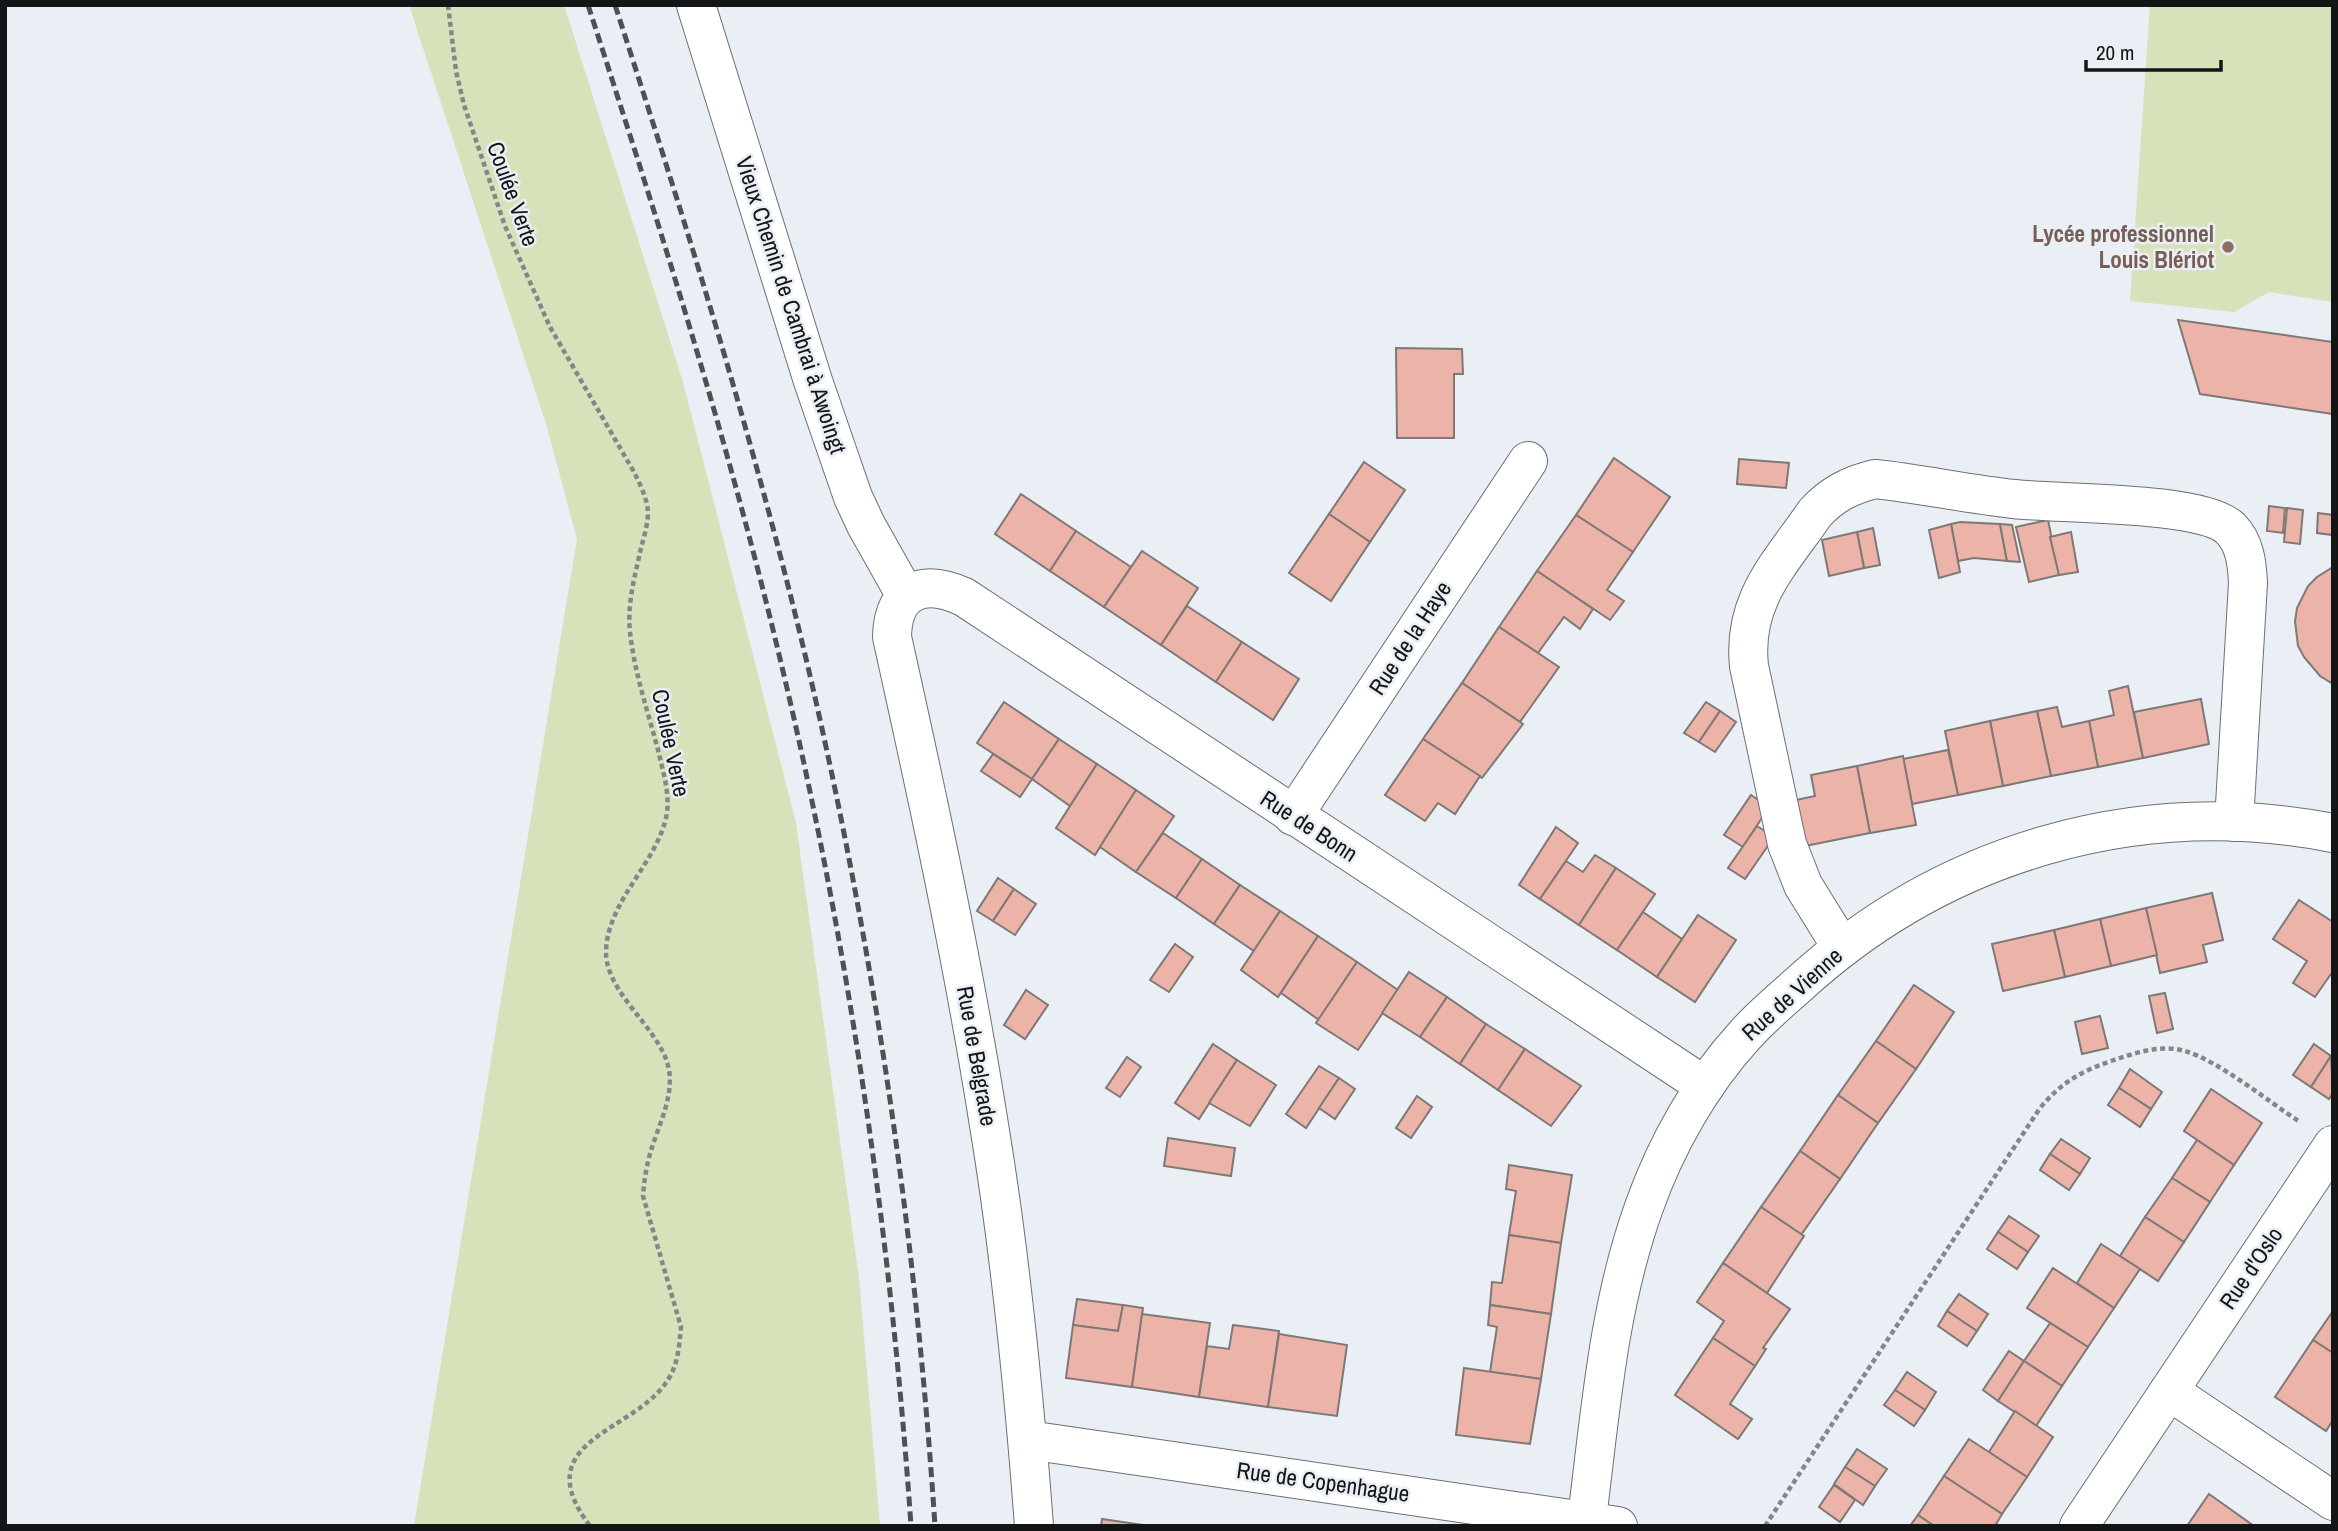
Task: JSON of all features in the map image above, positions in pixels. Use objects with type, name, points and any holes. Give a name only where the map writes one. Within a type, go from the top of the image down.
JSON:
[{"type":"street","name":"Vieux Chemin de Cambrai à Awoingt","points":[[696,5],[813,381],[845,472],[866,525],[906,596]]},
{"type":"street","name":"Rue de la Haye","points":[[1293,816],[1528,461]]},
{"type":"street","points":[[1842,948],[1804,885],[1787,844],[1749,666],[1747,645],[1749,624],[1756,603],[1815,513],[1840,491],[1859,483],[1875,479],[2017,499],[2185,511],[2213,518],[2229,527],[2241,543],[2247,561],[2248,583],[2234,821]]},
{"type":"street","name":"Rue de Bonn","points":[[906,596],[935,588],[964,597],[1705,1086]]},
{"type":"street","name":"Rue de Belgrade","points":[[906,596],[897,606],[892,620],[892,637],[941,859],[989,1126],[1007,1252],[1028,1440],[1034,1526]]},
{"type":"street","name":"Rue de Vienne","points":[[1597,1524],[1606,1360],[1620,1286],[1644,1206],[1672,1144],[1705,1086],[1746,1034],[1809,974],[1878,921],[1933,889],[1981,867],[2098,831],[2183,821],[2234,821],[2304,827],[2333,833]]},
{"type":"street","name":"Rue d'Oslo","points":[[2079,1526],[2169,1391],[2322,1137]]},
{"type":"street","points":[[2169,1391],[2333,1501]]},
{"type":"street","name":"Rue de Copenhague","points":[[1028,1440],[1597,1524]]},
{"type":"path","name":"Coulée Verte","points":[[448,5],[453,50],[464,106],[505,226],[550,327],[634,472],[648,511],[631,593],[630,633],[666,782],[667,816],[660,836],[616,915],[609,932],[606,954],[614,981],[659,1044],[667,1062],[670,1082],[668,1100],[649,1155],[643,1196],[681,1327],[675,1369],[664,1386],[586,1444],[575,1457],[570,1475],[572,1494],[579,1511],[590,1526]]},
{"type":"path","points":[[1765,1526],[2040,1108],[2053,1092],[2070,1079],[2087,1070],[2141,1051],[2184,1051],[2223,1070],[2322,1137]]},
{"type":"green space","points":[[409,5],[564,5],[683,382],[796,823],[859,1278],[880,1526],[414,1526],[577,539],[547,427]]},
{"type":"green space","points":[[2150,5],[2333,5],[2333,302],[2269,292],[2234,312],[2130,301]]},
{"type":"building","points":[[2178,320],[2333,342],[2333,414],[2200,394]]},
{"type":"building","points":[[1396,348],[1462,349],[1463,374],[1454,374],[1454,438],[1397,438]]},
{"type":"building","points":[[1614,458],[1670,497],[1633,552],[1576,515]]},
{"type":"building","points":[[1739,459],[1789,463],[1786,488],[1737,484]]},
{"type":"building","points":[[1364,462],[1405,490],[1370,542],[1329,514]]},
{"type":"building","points":[[1021,494],[1076,531],[1050,571],[995,534]]},
{"type":"building","points":[[2269,506],[2285,508],[2283,533],[2267,531]]},
{"type":"building","points":[[2287,508],[2303,510],[2300,544],[2284,542]]},
{"type":"building","points":[[2318,513],[2333,515],[2333,535],[2317,533]]},
{"type":"building","points":[[1329,514],[1370,542],[1331,601],[1289,573]]},
{"type":"building","points":[[1576,515],[1633,552],[1607,590],[1624,601],[1610,620],[1537,571]]},
{"type":"building","points":[[2048,520],[2059,575],[2029,582],[2016,527]]},
{"type":"building","points":[[1951,524],[2000,524],[2007,561],[1974,558],[1958,561]]},
{"type":"building","points":[[1951,524],[1960,572],[1939,578],[1929,530]]},
{"type":"building","points":[[2000,524],[2012,525],[2020,562],[2007,561]]},
{"type":"building","points":[[1873,528],[1880,565],[1864,568],[1857,532]]},
{"type":"building","points":[[1076,531],[1131,567],[1104,607],[1050,571]]},
{"type":"building","points":[[1857,532],[1864,568],[1829,576],[1822,540]]},
{"type":"building","points":[[2071,532],[2078,572],[2059,575],[2050,537]]},
{"type":"building","points":[[1142,551],[1198,588],[1161,645],[1104,607]]},
{"type":"building","points":[[2333,567],[2333,684],[2320,676],[2304,657],[2298,646],[2295,621],[2297,608],[2308,586]]},
{"type":"building","points":[[1537,571],[1593,609],[1580,629],[1564,617],[1538,653],[1499,627]]},
{"type":"building","points":[[1187,606],[1242,642],[1216,682],[1161,645]]},
{"type":"building","points":[[1499,627],[1559,667],[1520,722],[1462,683]]},
{"type":"building","points":[[1242,642],[1299,679],[1273,720],[1216,682]]},
{"type":"building","points":[[1462,683],[1523,724],[1482,778],[1423,739]]},
{"type":"building","points":[[2128,686],[2143,758],[2098,767],[2089,721],[2114,715],[2109,691]]},
{"type":"building","points":[[2201,699],[2209,744],[2143,758],[2134,712]]},
{"type":"building","points":[[1004,702],[1059,739],[1032,779],[977,743]]},
{"type":"building","points":[[1706,702],[1720,711],[1699,742],[1684,733]]},
{"type":"building","points":[[2057,707],[2062,727],[2089,721],[2098,767],[2051,776],[2037,711]]},
{"type":"building","points":[[1720,711],[1736,722],[1715,752],[1699,742]]},
{"type":"building","points":[[2037,711],[2051,776],[2003,786],[1990,721]]},
{"type":"building","points":[[1990,721],[2003,786],[1958,795],[1945,731]]},
{"type":"building","points":[[1059,739],[1097,764],[1070,806],[1032,779]]},
{"type":"building","points":[[1423,739],[1480,776],[1455,814],[1438,803],[1425,821],[1385,795]]},
{"type":"building","points":[[1948,750],[1958,795],[1912,804],[1903,759]]},
{"type":"building","points":[[993,754],[1032,779],[1020,797],[981,771]]},
{"type":"building","points":[[1903,756],[1916,825],[1870,833],[1857,766]]},
{"type":"building","points":[[1097,764],[1136,790],[1095,855],[1056,828]]},
{"type":"building","points":[[1857,766],[1870,833],[1805,846],[1796,800],[1815,796],[1811,775]]},
{"type":"building","points":[[1136,790],[1174,816],[1136,872],[1100,847]]},
{"type":"building","points":[[1751,795],[1769,807],[1743,847],[1724,835]]},
{"type":"building","points":[[1757,826],[1774,837],[1745,879],[1728,868]]},
{"type":"building","points":[[1556,827],[1578,843],[1540,899],[1519,885]]},
{"type":"building","points":[[1163,833],[1202,859],[1176,898],[1136,872]]},
{"type":"building","points":[[1595,855],[1616,868],[1579,925],[1540,899],[1566,861],[1583,872]]},
{"type":"building","points":[[1202,859],[1240,885],[1214,924],[1176,898]]},
{"type":"building","points":[[1616,868],[1655,894],[1617,950],[1579,925]]},
{"type":"building","points":[[998,878],[1014,889],[993,921],[977,911]]},
{"type":"building","points":[[1240,885],[1280,911],[1254,951],[1214,924]]},
{"type":"building","points":[[1014,889],[1036,904],[1015,935],[993,921]]},
{"type":"building","points":[[2212,893],[2223,940],[2203,945],[2207,962],[2160,973],[2146,908]]},
{"type":"building","points":[[2299,900],[2333,922],[2333,971],[2315,997],[2293,983],[2307,961],[2273,939]]},
{"type":"building","points":[[2146,908],[2157,955],[2111,966],[2100,919]]},
{"type":"building","points":[[1280,911],[1318,936],[1278,997],[1241,970]]},
{"type":"building","points":[[1643,912],[1682,939],[1657,977],[1617,950]]},
{"type":"building","points":[[1698,915],[1736,940],[1695,1002],[1657,977]]},
{"type":"building","points":[[2100,919],[2111,966],[2065,977],[2054,930]]},
{"type":"building","points":[[2054,930],[2065,977],[2003,991],[1992,944]]},
{"type":"building","points":[[1318,936],[1357,962],[1319,1020],[1281,993]]},
{"type":"building","points":[[1175,944],[1193,957],[1169,992],[1150,980]]},
{"type":"building","points":[[1357,962],[1398,990],[1358,1050],[1316,1023]]},
{"type":"building","points":[[1409,972],[1447,997],[1420,1037],[1382,1013]]},
{"type":"building","points":[[1914,985],[1954,1012],[1916,1069],[1876,1041]]},
{"type":"building","points":[[1026,990],[1048,1005],[1025,1039],[1004,1025]]},
{"type":"building","points":[[2165,993],[2173,1029],[2157,1033],[2149,996]]},
{"type":"building","points":[[1447,997],[1486,1024],[1460,1064],[1420,1037]]},
{"type":"building","points":[[2100,1016],[2108,1048],[2082,1054],[2075,1022]]},
{"type":"building","points":[[1486,1024],[1525,1049],[1498,1090],[1460,1064]]},
{"type":"building","points":[[1876,1041],[1916,1069],[1878,1123],[1838,1095]]},
{"type":"building","points":[[1213,1044],[1237,1060],[1199,1119],[1175,1103]]},
{"type":"building","points":[[2314,1044],[2331,1056],[2311,1087],[2293,1075]]},
{"type":"building","points":[[1525,1049],[1581,1086],[1551,1126],[1498,1090]]},
{"type":"building","points":[[2331,1056],[2333,1093],[2329,1099],[2311,1087]]},
{"type":"building","points":[[1127,1057],[1141,1067],[1120,1097],[1106,1088]]},
{"type":"building","points":[[1237,1060],[1276,1085],[1250,1126],[1209,1103]]},
{"type":"building","points":[[1319,1066],[1339,1078],[1306,1128],[1286,1114]]},
{"type":"building","points":[[2130,1069],[2162,1092],[2151,1109],[2119,1088]]},
{"type":"building","points":[[1339,1078],[1355,1089],[1335,1119],[1319,1108]]},
{"type":"building","points":[[2119,1088],[2151,1109],[2140,1127],[2108,1105]]},
{"type":"building","points":[[2211,1089],[2262,1123],[2234,1165],[2184,1131]]},
{"type":"building","points":[[1838,1095],[1878,1123],[1840,1179],[1800,1151]]},
{"type":"building","points":[[1417,1096],[1432,1107],[1411,1138],[1396,1128]]},
{"type":"building","points":[[1168,1138],[1235,1148],[1231,1176],[1164,1166]]},
{"type":"building","points":[[2061,1139],[2090,1158],[2080,1174],[2050,1154]]},
{"type":"building","points":[[2197,1140],[2234,1165],[2210,1202],[2172,1178]]},
{"type":"building","points":[[1800,1151],[1840,1179],[1801,1235],[1761,1207]]},
{"type":"building","points":[[2050,1154],[2080,1174],[2069,1190],[2040,1170]]},
{"type":"building","points":[[1509,1165],[1572,1175],[1561,1243],[1509,1235],[1516,1191],[1506,1189]]},
{"type":"building","points":[[2172,1178],[2210,1202],[2184,1242],[2145,1217]]},
{"type":"building","points":[[1761,1207],[1804,1236],[1767,1293],[1723,1263]]},
{"type":"building","points":[[2009,1216],[2039,1236],[2028,1252],[1998,1232]]},
{"type":"building","points":[[2145,1217],[2184,1242],[2158,1281],[2120,1256]]},
{"type":"building","points":[[1998,1232],[2028,1252],[2017,1269],[1987,1249]]},
{"type":"building","points":[[1509,1235],[1561,1243],[1551,1314],[1490,1305],[1492,1282],[1502,1283]]},
{"type":"building","points":[[2101,1244],[2140,1269],[2114,1308],[2077,1283]]},
{"type":"building","points":[[1723,1263],[1790,1309],[1763,1348],[1766,1349],[1755,1366],[1713,1338],[1724,1321],[1697,1302]]},
{"type":"building","points":[[2053,1268],[2114,1308],[2088,1347],[2027,1308]]},
{"type":"building","points":[[1959,1294],[1988,1314],[1977,1331],[1947,1311]]},
{"type":"building","points":[[1077,1299],[1123,1305],[1118,1331],[1073,1325]]},
{"type":"building","points":[[1123,1305],[1143,1308],[1132,1387],[1066,1378],[1073,1325],[1118,1331]]},
{"type":"building","points":[[1490,1305],[1551,1314],[1541,1379],[1490,1372],[1497,1327],[1488,1325]]},
{"type":"building","points":[[1947,1311],[1977,1331],[1967,1346],[1938,1326]]},
{"type":"building","points":[[2333,1311],[2333,1353],[2313,1340]]},
{"type":"building","points":[[1142,1314],[1210,1323],[1199,1397],[1132,1387]]},
{"type":"building","points":[[2050,1323],[2088,1347],[2062,1386],[2024,1361]]},
{"type":"building","points":[[1233,1325],[1279,1331],[1268,1407],[1199,1397],[1207,1346],[1229,1349]]},
{"type":"building","points":[[1279,1334],[1347,1345],[1337,1416],[1268,1407]]},
{"type":"building","points":[[1713,1338],[1755,1366],[1730,1404],[1752,1419],[1738,1439],[1675,1395]]},
{"type":"building","points":[[2313,1340],[2333,1353],[2333,1420],[2326,1431],[2275,1397]]},
{"type":"building","points":[[2009,1351],[2024,1361],[1998,1401],[1983,1390]]},
{"type":"building","points":[[2024,1361],[2062,1386],[2036,1426],[1998,1401]]},
{"type":"building","points":[[1464,1368],[1541,1379],[1530,1444],[1456,1435]]},
{"type":"building","points":[[1907,1372],[1936,1392],[1925,1410],[1895,1390]]},
{"type":"building","points":[[1895,1390],[1925,1410],[1914,1426],[1884,1405]]},
{"type":"building","points":[[2015,1411],[2053,1437],[2027,1477],[1989,1452]]},
{"type":"building","points":[[1969,1439],[2027,1477],[2002,1514],[1944,1476]]},
{"type":"building","points":[[1857,1449],[1887,1469],[1875,1486],[1845,1467]]},
{"type":"building","points":[[1845,1467],[1875,1486],[1863,1505],[1834,1484]]},
{"type":"building","points":[[1944,1476],[2002,1514],[1995,1526],[1934,1526],[1918,1515]]},
{"type":"building","points":[[1834,1485],[1855,1500],[1840,1522],[1819,1507]]},
{"type":"building","points":[[2209,1494],[2254,1526],[2187,1526]]},
{"type":"building","points":[[1918,1515],[1934,1526],[1910,1526]]},
{"type":"building","points":[[1102,1519],[1150,1526],[1101,1526]]},
{"type":"railway","points":[[588,5],[667,252],[716,417],[761,583],[806,773],[828,879],[864,1093],[892,1309],[911,1526]]},
{"type":"railway","points":[[615,5],[742,417],[787,583],[832,773],[872,987],[904,1202],[927,1418],[935,1526]]},
{"type":"place","name":"Lycée professionnel Louis Blériot","points":[[2228,247]]}]
